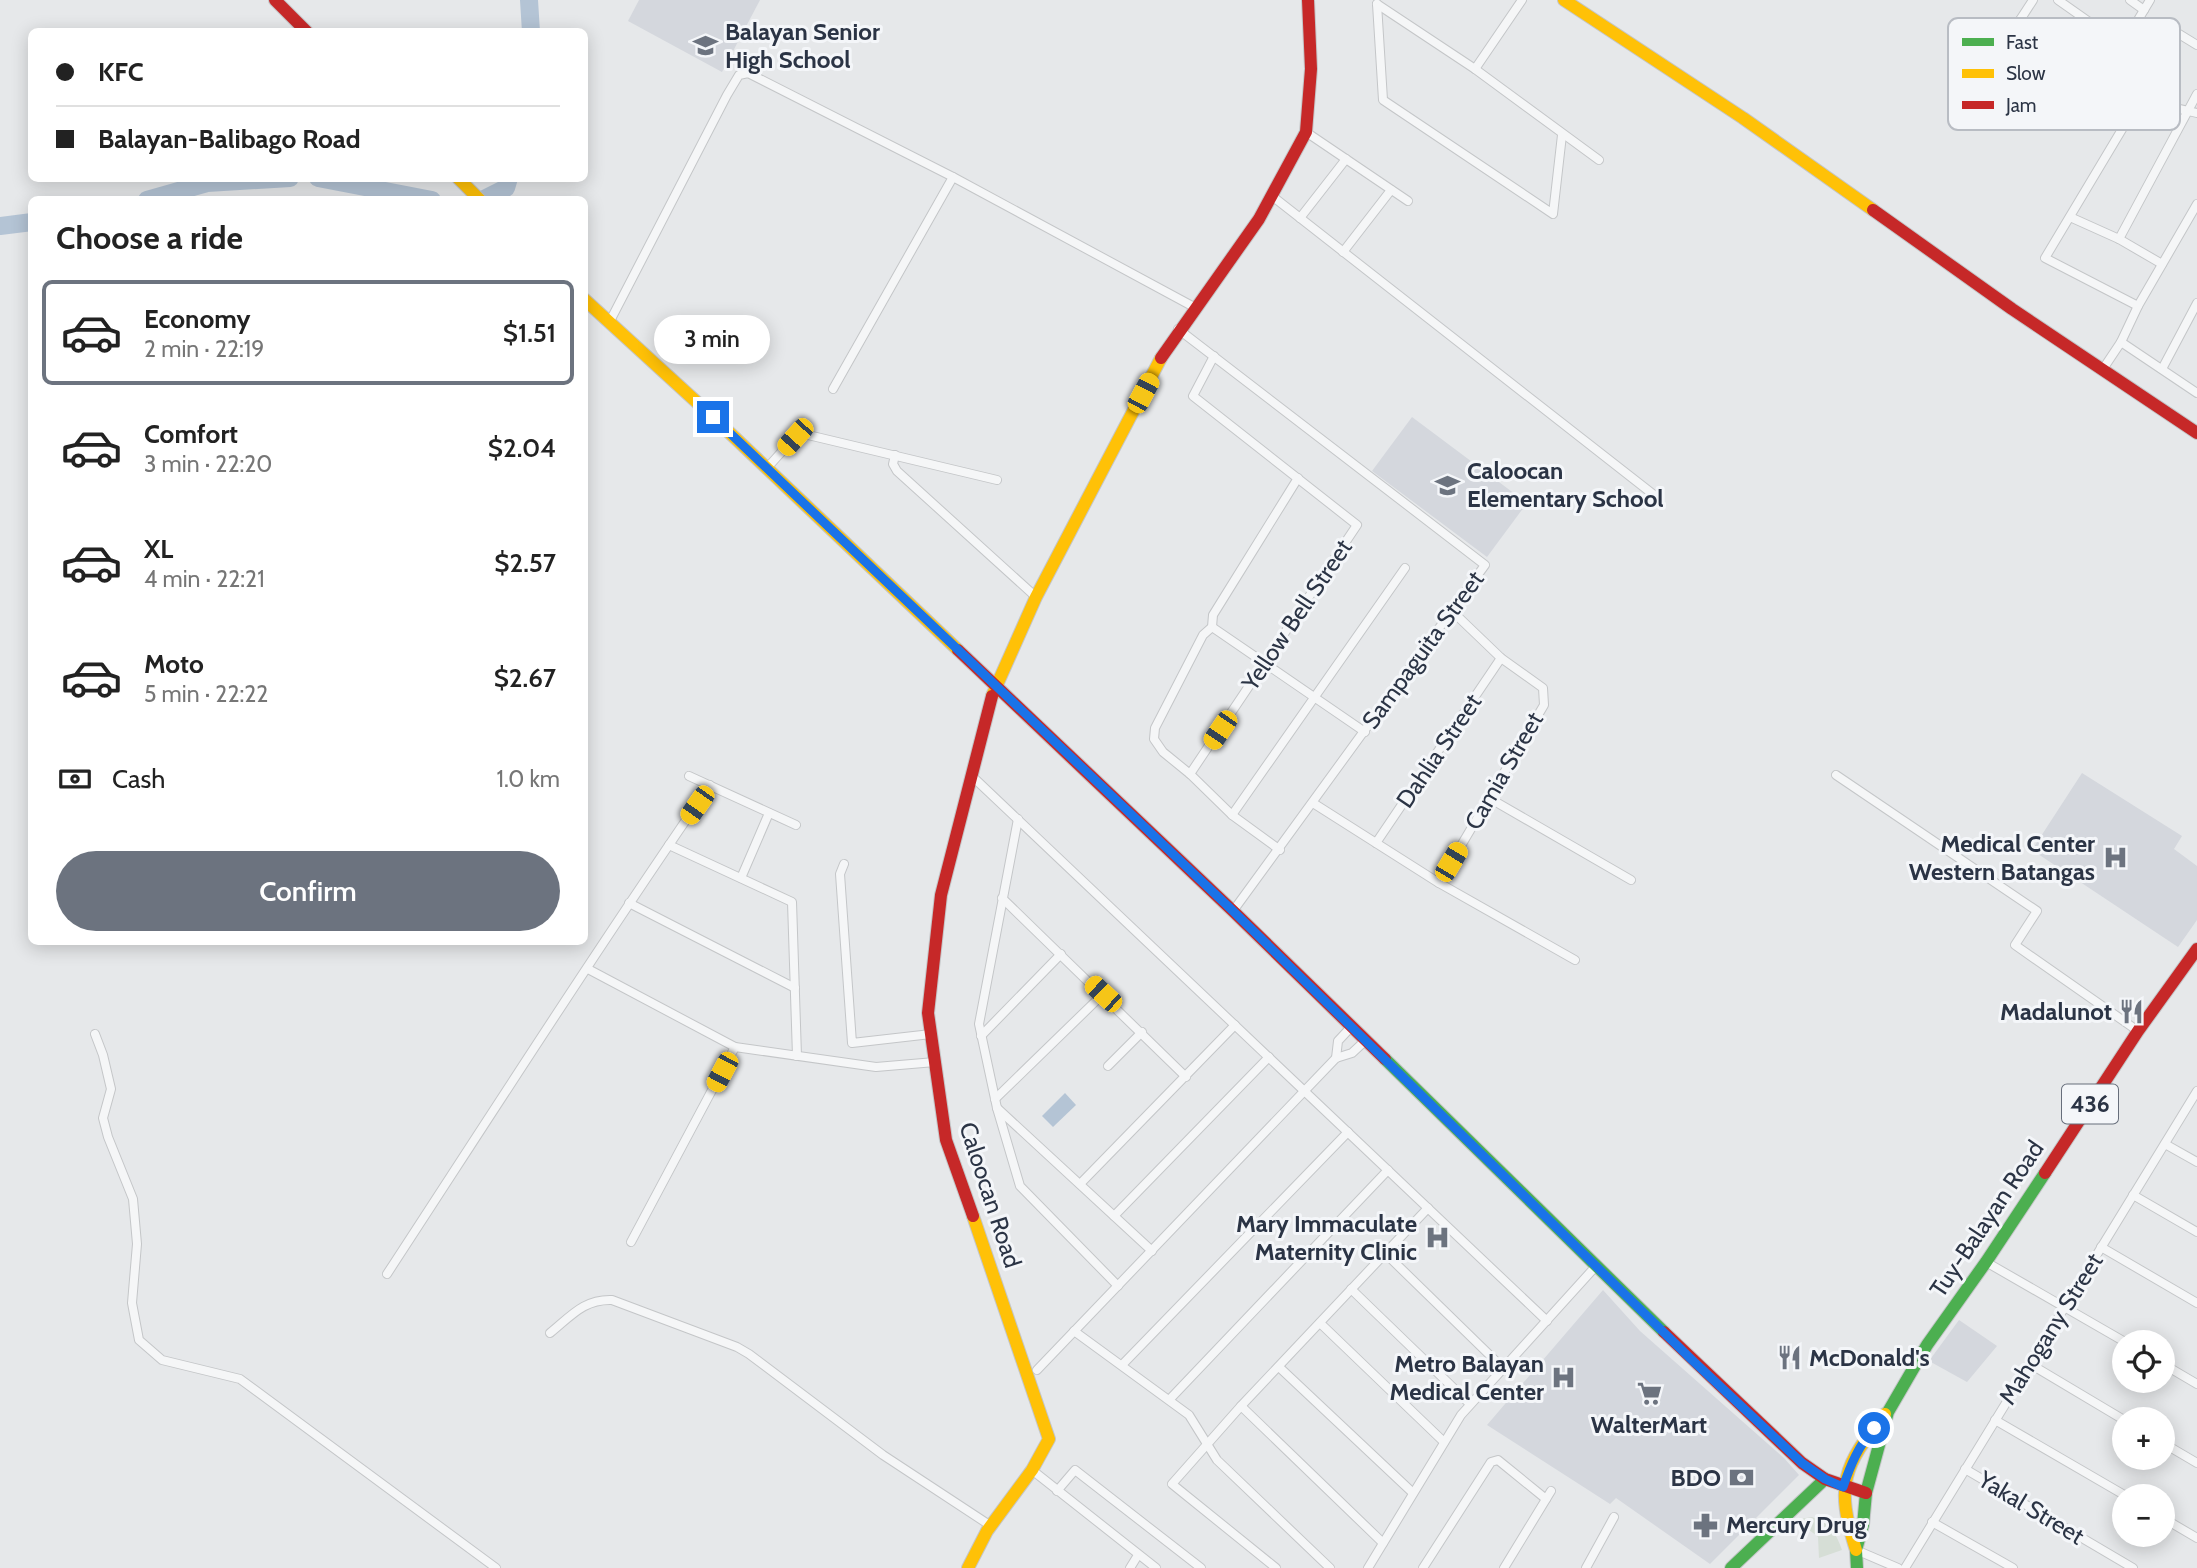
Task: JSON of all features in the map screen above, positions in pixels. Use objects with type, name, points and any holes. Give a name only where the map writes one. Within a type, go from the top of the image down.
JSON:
[{"type":"main road","points":[[275,0],[303,28]]},
{"type":"main road","points":[[1306,132],[1311,69],[1308,0]]},
{"type":"main road","points":[[1564,0],[1743,118],[2001,301],[2197,433]]},
{"type":"main road","name":"Caloocan Road","points":[[968,1568],[991,1526],[1032,1470],[1049,1439],[946,1140],[928,1013],[941,895],[995,686],[1036,597],[1178,329],[1259,219],[1306,132]]},
{"type":"main road","points":[[462,182],[476,196]]},
{"type":"main road","points":[[588,303],[767,468],[1233,911],[1802,1463],[1825,1479],[1866,1493]]},
{"type":"main road","name":"Tuy-Balayan Road","points":[[1843,1487],[1860,1444],[1888,1412],[1916,1360],[1986,1262],[2138,1031],[2197,949]]},
{"type":"main road","name":"Tuy-Balayan Road","points":[[1866,1493],[1888,1412]]},
{"type":"main road","points":[[1731,1568],[1825,1479]]},
{"type":"main road","name":"436","points":[[1843,1487],[1846,1519],[1856,1550],[1857,1568]]},
{"type":"main road","name":"436","points":[[1856,1550],[1863,1525],[1866,1493]]},
{"type":"street","points":[[1475,69],[1522,0]]},
{"type":"street","points":[[2021,18],[2033,0]]},
{"type":"street","points":[[2058,0],[2084,18]]},
{"type":"street","points":[[2130,0],[2144,10]]},
{"type":"street","points":[[2139,18],[2150,0]]},
{"type":"street","points":[[1562,135],[1553,214],[1383,100],[1377,4],[1475,69],[1599,160]]},
{"type":"street","points":[[2180,35],[2197,45]]},
{"type":"street","points":[[609,323],[727,94],[740,75],[748,73],[953,177],[1194,307]]},
{"type":"street","points":[[2180,124],[2197,94]]},
{"type":"street","points":[[2180,109],[2197,113]]},
{"type":"street","points":[[2123,130],[2045,258],[2138,306]]},
{"type":"street","points":[[2119,239],[2177,130]]},
{"type":"street","points":[[1306,132],[1408,201]]},
{"type":"street","points":[[1300,218],[1346,159]]},
{"type":"street","points":[[833,389],[953,177]]},
{"type":"street","points":[[1343,252],[1391,190]]},
{"type":"street","points":[[1272,196],[1654,495]]},
{"type":"street","points":[[2103,369],[2121,342],[2138,306],[2196,206]]},
{"type":"street","points":[[2070,217],[2119,239],[2162,264]]},
{"type":"street","points":[[2162,369],[2197,303]]},
{"type":"street","name":"Sampaguita Street","points":[[1178,329],[1485,565],[1233,911]]},
{"type":"street","points":[[2121,342],[2197,393]]},
{"type":"street","points":[[1214,356],[1193,396],[1297,478],[1213,615],[1212,627],[1203,635],[1156,728],[1154,739],[1163,752],[1191,774],[1232,815],[1280,850]]},
{"type":"street","points":[[767,468],[795,437],[804,434],[997,480]]},
{"type":"street","points":[[895,455],[893,464],[897,471],[1036,597]]},
{"type":"street","name":"Yellow Bell Street","points":[[1191,774],[1357,525],[1297,478]]},
{"type":"street","points":[[1232,815],[1405,568]]},
{"type":"street","name":"Camia Street","points":[[1438,883],[1544,705],[1544,688],[1501,658],[1452,611]]},
{"type":"street","points":[[1212,627],[1365,732]]},
{"type":"street","name":"Dahlia Street","points":[[1376,843],[1501,658]]},
{"type":"street","points":[[1836,775],[2037,911],[2015,946],[2138,1031]]},
{"type":"street","points":[[689,776],[796,825]]},
{"type":"street","points":[[974,778],[1547,1321]]},
{"type":"street","points":[[387,1274],[629,903],[710,785]]},
{"type":"street","points":[[1489,798],[1631,880]]},
{"type":"street","points":[[1313,803],[1438,883],[1575,960]]},
{"type":"street","points":[[741,878],[769,813]]},
{"type":"street","points":[[1018,819],[979,1024],[981,1036],[996,1104],[1020,1186],[1118,1286]]},
{"type":"street","points":[[669,845],[792,902],[797,1056]]},
{"type":"street","points":[[844,864],[840,874],[852,1043],[931,1034]]},
{"type":"street","points":[[1002,898],[1186,1077]]},
{"type":"street","points":[[629,903],[794,988]]},
{"type":"street","points":[[981,1036],[1061,954]]},
{"type":"street","points":[[588,969],[735,1047],[876,1067],[935,1062]]},
{"type":"street","points":[[996,1104],[1103,994]]},
{"type":"street","points":[[1080,1184],[1236,1025]]},
{"type":"street","points":[[1336,1058],[1338,1041],[1352,1026]]},
{"type":"street","points":[[1108,1066],[1142,1032]]},
{"type":"street","points":[[95,1034],[111,1089],[103,1118],[133,1199],[137,1244],[132,1303],[139,1340],[162,1360],[240,1379],[496,1568]]},
{"type":"street","points":[[1037,1370],[1336,1058],[1352,1054],[1366,1040]]},
{"type":"street","points":[[631,1242],[735,1047]]},
{"type":"street","points":[[1114,1216],[1269,1057]]},
{"type":"street","name":"Mahogany Street","points":[[1905,1568],[2197,1091]]},
{"type":"street","points":[[996,1104],[1152,1251]]},
{"type":"street","points":[[1122,1365],[1348,1132]]},
{"type":"street","points":[[2165,1144],[2197,1162]]},
{"type":"street","points":[[1170,1399],[1388,1170]]},
{"type":"street","points":[[2133,1195],[2197,1232]]},
{"type":"street","points":[[1276,1568],[1172,1484],[1241,1406],[1428,1208]]},
{"type":"street","points":[[2101,1247],[2197,1303]]},
{"type":"street","points":[[1385,1254],[1504,1369]]},
{"type":"street","points":[[1986,1262],[2112,1335]]},
{"type":"street","points":[[1368,1568],[1461,1415],[1596,1266]]},
{"type":"street","points":[[1351,1289],[1470,1404]]},
{"type":"street","points":[[550,1333],[587,1303],[598,1299],[612,1300],[737,1347],[883,1455],[991,1526]]},
{"type":"street","points":[[1320,1323],[1444,1442]]},
{"type":"street","points":[[1074,1331],[1189,1415],[1217,1460],[1330,1568]]},
{"type":"street","points":[[2030,1364],[2112,1413]]},
{"type":"street","points":[[1279,1367],[1413,1493]]},
{"type":"street","points":[[2175,1371],[2197,1384]]},
{"type":"street","points":[[1241,1406],[1383,1543]]},
{"type":"street","points":[[1995,1420],[2112,1488]]},
{"type":"street","points":[[2175,1450],[2197,1463]]},
{"type":"street","points":[[1423,1568],[1491,1462],[1498,1460],[1548,1495],[1504,1568]]},
{"type":"street","name":"Yakal Street","points":[[1965,1469],[2133,1568]]},
{"type":"street","points":[[1032,1470],[1156,1568]]},
{"type":"street","points":[[1058,1491],[1075,1470],[1201,1568]]},
{"type":"street","points":[[1586,1568],[1614,1517]]},
{"type":"street","points":[[1933,1522],[2013,1568]]},
{"type":"street","points":[[2175,1525],[2197,1538]]},
{"type":"street","points":[[1856,1550],[1898,1568]]},
{"type":"street","points":[[1129,1568],[1138,1555]]},
{"type":"shaded area","name":"Balayan Senior High School","points":[[639,0],[760,0],[722,72],[628,21]]},
{"type":"shaded area","name":"Caloocan Elementary School","points":[[1412,417],[1527,503],[1487,557],[1372,471]]},
{"type":"shaded area","name":"Medical Center Western Batangas","points":[[2082,773],[2182,836],[2174,849],[2197,866],[2197,920],[2178,947],[2032,850]]},
{"type":"shaded area","name":"WalterMart","points":[[1603,1290],[1640,1331],[1784,1458],[1799,1475],[1710,1564],[1616,1498],[1610,1504],[1487,1425]]},
{"type":"shaded area","points":[[1959,1320],[1997,1346],[1967,1382],[1929,1361]]},
{"type":"shaded area","points":[[1812,1517],[1832,1529],[1842,1550],[1819,1558],[1818,1537],[1794,1520]]},
{"type":"water","points":[[1065,1093],[1076,1105],[1053,1127],[1042,1116]]},
{"type":"waterway","points":[[529,0],[531,28]]},
{"type":"waterway","points":[[161,196],[207,183],[224,182]]},
{"type":"waterway","points":[[339,182],[411,196]]},
{"type":"waterway","points":[[490,196],[506,188],[508,182]]},
{"type":"waterway","points":[[0,226],[28,222]]},
{"type":"traffic: fast","points":[[1385,1059],[1664,1332]]},
{"type":"traffic: fast","points":[[1857,1568],[1856,1550],[1863,1525],[1866,1493],[1888,1412],[1927,1345],[2045,1173]]},
{"type":"traffic: fast","points":[[1731,1568],[1825,1479]]},
{"type":"traffic: slow","points":[[1564,0],[1743,118],[1873,210]]},
{"type":"traffic: slow","points":[[462,182],[476,196]]},
{"type":"traffic: slow","points":[[588,303],[713,417],[958,650]]},
{"type":"traffic: slow","points":[[992,696],[1036,597],[1161,358]]},
{"type":"traffic: slow","points":[[968,1568],[987,1531],[1032,1470],[1049,1439],[973,1216]]},
{"type":"traffic: slow","points":[[1856,1550],[1846,1509],[1847,1477],[1860,1448],[1885,1414]]},
{"type":"traffic: jam","points":[[275,0],[303,28]]},
{"type":"traffic: jam","points":[[1161,358],[1259,219],[1306,132],[1311,69],[1308,0]]},
{"type":"traffic: jam","points":[[1873,210],[2012,309],[2197,433]]},
{"type":"traffic: jam","points":[[958,650],[1385,1059]]},
{"type":"traffic: jam","points":[[973,1216],[946,1140],[928,1013],[941,895],[992,696]]},
{"type":"traffic: jam","points":[[2045,1173],[2138,1031],[2197,949]]},
{"type":"traffic: jam","points":[[1664,1332],[1802,1463],[1825,1479],[1866,1493]]},
{"type":"place","name":"Balayan Senior High School","points":[[705,46]]},
{"type":"place","name":"Caloocan Elementary School","points":[[1447,485]]},
{"type":"place","name":"Medical Center Western Batangas","points":[[2115,858]]},
{"type":"place","name":"Madalunot","points":[[2132,1012]]},
{"type":"place","name":"Mary Immaculate Maternity Clinic","points":[[1437,1238]]},
{"type":"place","name":"McDonald's","points":[[1789,1358]]},
{"type":"place","name":"Metro Balayan Medical Center","points":[[1564,1378]]},
{"type":"place","name":"WalterMart","points":[[1649,1394]]},
{"type":"place","name":"BDO","points":[[1741,1478]]},
{"type":"place","name":"Mercury Drug","points":[[1706,1525]]},
{"type":"route","points":[[713,417],[1233,911],[1684,1352],[1802,1463],[1825,1479],[1843,1487],[1860,1444],[1874,1428]]}]
